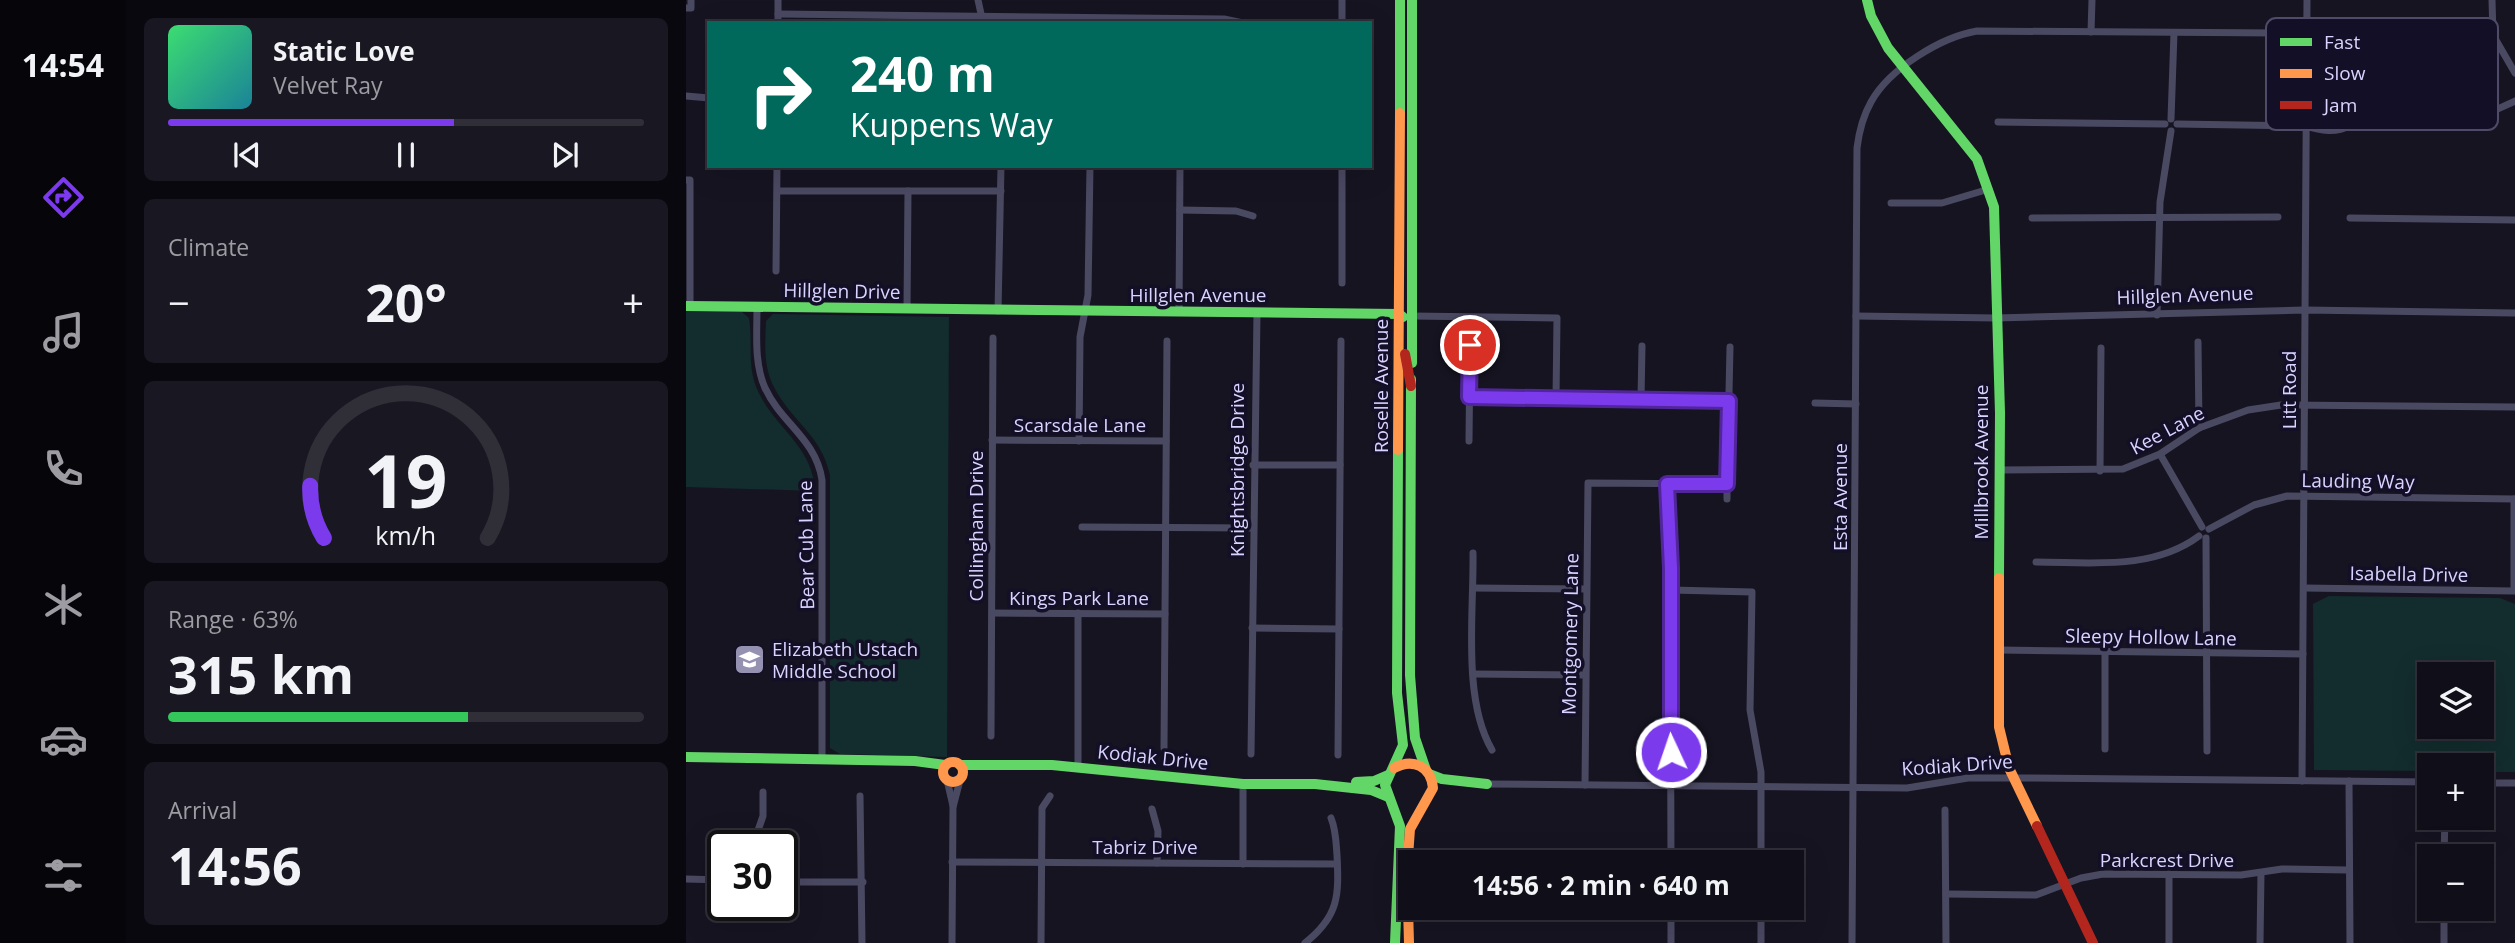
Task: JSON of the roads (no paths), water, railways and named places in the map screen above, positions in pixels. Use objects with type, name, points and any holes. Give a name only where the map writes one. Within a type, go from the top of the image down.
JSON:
[{"type":"street","points":[[778,0],[778,19],[1180,21]]},
{"type":"street","points":[[978,0],[982,19]]},
{"type":"street","points":[[1342,0],[1342,21]]},
{"type":"street","name":"Roselle Avenue","points":[[1390,772],[1403,745],[1397,693],[1399,0]]},
{"type":"street","name":"Roselle Avenue","points":[[1412,0],[1410,675],[1415,738],[1428,772]]},
{"type":"street","name":"Millbrook Avenue","points":[[1867,0],[1879,33],[1966,142],[1989,189],[1994,206],[2000,470],[1999,727],[2015,779],[2093,943]]},
{"type":"street","points":[[2091,32],[2092,0]]},
{"type":"street","name":"Litt Road","points":[[2307,0],[2307,18]]},
{"type":"street","points":[[2492,0],[2493,18]]},
{"type":"street","name":"Esta Avenue","points":[[1852,943],[1859,136],[1872,99],[1905,68],[1939,43],[1969,32],[2266,33]]},
{"type":"street","points":[[2157,314],[2159,219],[2171,124],[2174,33]]},
{"type":"street","points":[[2498,44],[2515,73]]},
{"type":"street","points":[[686,96],[707,98]]},
{"type":"street","points":[[2498,108],[2515,101]]},
{"type":"street","points":[[1998,122],[2266,125]]},
{"type":"street","name":"Litt Road","points":[[2302,781],[2307,130]]},
{"type":"street","points":[[776,271],[777,168]]},
{"type":"street","points":[[998,311],[1001,168]]},
{"type":"street","points":[[1079,441],[1080,337],[1088,295],[1090,168]]},
{"type":"street","points":[[1179,312],[1180,168]]},
{"type":"street","points":[[1342,168],[1342,283]]},
{"type":"street","points":[[688,180],[688,306]]},
{"type":"street","points":[[1891,203],[1942,203],[1989,189]]},
{"type":"street","points":[[778,191],[1001,191]]},
{"type":"street","points":[[906,309],[908,191]]},
{"type":"street","points":[[1180,210],[1236,211],[1253,216]]},
{"type":"street","points":[[2032,218],[2277,217]]},
{"type":"street","points":[[2350,218],[2515,220]]},
{"type":"street","name":"Hillglen Drive","points":[[688,306],[998,311]]},
{"type":"street","name":"Bear Cub Lane","points":[[757,307],[758,365],[765,389],[811,447],[822,480],[822,760]]},
{"type":"street","name":"Hillglen Avenue","points":[[1856,316],[1996,318],[2304,310],[2515,313]]},
{"type":"street","name":"Hillglen Avenue","points":[[998,311],[1399,314]]},
{"type":"street","name":"Knightsbridge Drive","points":[[1251,754],[1257,313]]},
{"type":"street","points":[[1399,314],[1405,321],[1406,368],[1411,386]]},
{"type":"street","points":[[1412,316],[1557,318],[1556,398]]},
{"type":"street","name":"Collingham Drive","points":[[991,736],[993,338]]},
{"type":"street","points":[[1164,748],[1167,341]]},
{"type":"street","points":[[1338,755],[1341,341]]},
{"type":"street","points":[[2198,342],[2199,428]]},
{"type":"street","points":[[1469,441],[1470,345]]},
{"type":"street","points":[[1641,399],[1642,346]]},
{"type":"street","points":[[1727,499],[1730,347]]},
{"type":"street","points":[[2100,471],[2101,348]]},
{"type":"street","points":[[1469,397],[1729,401]]},
{"type":"street","points":[[1815,403],[1856,404]]},
{"type":"street","name":"Kee Lane","points":[[2000,470],[2100,471],[2131,467],[2160,454],[2199,428],[2248,410],[2305,404],[2515,407]]},
{"type":"street","name":"Scarsdale Lane","points":[[992,440],[1167,441]]},
{"type":"street","points":[[2160,454],[2204,532],[2207,751]]},
{"type":"street","points":[[1253,465],[1340,466]]},
{"type":"street","name":"Montgomery Lane","points":[[1585,785],[1588,483],[1667,484]]},
{"type":"street","points":[[1671,850],[1671,590],[1667,484],[1727,484]]},
{"type":"street","name":"Lauding Way","points":[[2036,562],[2142,560],[2166,553],[2262,502],[2304,496],[2515,499]]},
{"type":"street","points":[[2514,591],[2515,499]]},
{"type":"street","points":[[1082,527],[1253,528]]},
{"type":"street","points":[[1473,553],[1473,699],[1477,719],[1492,750]]},
{"type":"street","points":[[1473,588],[1586,589]]},
{"type":"street","name":"Isabella Drive","points":[[2304,588],[2514,591]]},
{"type":"street","points":[[1671,590],[1752,592],[1750,710],[1761,786],[1761,850]]},
{"type":"street","name":"Kings Park Lane","points":[[992,613],[1165,614]]},
{"type":"street","points":[[1077,766],[1079,613]]},
{"type":"street","points":[[1252,628],[1339,629]]},
{"type":"street","name":"Sleepy Hollow Lane","points":[[1998,650],[2303,654]]},
{"type":"street","points":[[2105,652],[2105,749]]},
{"type":"street","points":[[1474,674],[1584,675]]},
{"type":"street","points":[[686,757],[945,765],[953,807]]},
{"type":"street","points":[[904,762],[946,779]]},
{"type":"street","name":"Kodiak Drive","points":[[945,765],[951,762],[988,766],[1077,766],[1243,785],[1315,785],[1374,781],[1390,772]]},
{"type":"street","points":[[1395,943],[1396,868],[1400,834],[1385,785],[1390,772],[1411,762],[1428,772],[1433,785],[1428,800],[1410,828],[1409,943]]},
{"type":"street","points":[[952,943],[953,807],[961,778],[960,765]]},
{"type":"street","name":"Kodiak Drive","points":[[946,779],[961,778],[988,766]]},
{"type":"street","name":"Kodiak Drive","points":[[1428,772],[1446,780],[1487,784],[1672,786],[1907,788],[1968,778],[2417,782]]},
{"type":"street","points":[[2348,781],[2350,943]]},
{"type":"street","points":[[2494,783],[2515,783]]},
{"type":"street","name":"Kodiak Drive","points":[[1428,800],[1444,788],[1487,784]]},
{"type":"street","points":[[1243,785],[1243,864]]},
{"type":"street","name":"Kodiak Drive","points":[[1315,785],[1371,790],[1390,800]]},
{"type":"street","points":[[758,830],[763,816],[763,792]]},
{"type":"street","points":[[860,796],[862,943]]},
{"type":"street","points":[[1041,943],[1042,808],[1050,796]]},
{"type":"street","points":[[1390,800],[1408,810],[1428,800]]},
{"type":"street","points":[[1152,809],[1158,831],[1157,863]]},
{"type":"street","points":[[1945,810],[1946,943]]},
{"type":"street","points":[[1305,943],[1319,932],[1338,898],[1335,828],[1331,818]]},
{"type":"street","name":"Tabriz Drive","points":[[952,862],[1337,864]]},
{"type":"street","name":"Parkcrest Drive","points":[[1946,894],[2036,895],[2095,875],[2260,873],[2282,869],[2348,870]]},
{"type":"street","points":[[2260,873],[2260,943]]},
{"type":"street","points":[[2169,874],[2169,943]]},
{"type":"street","points":[[686,879],[707,880]]},
{"type":"street","points":[[798,881],[863,882]]},
{"type":"street","points":[[1671,920],[1671,943]]},
{"type":"street","points":[[1761,920],[1761,943]]},
{"type":"street","points":[[2444,921],[2444,943]]},
{"type":"place","name":"Elizabeth Ustach Middle School","points":[[749,660]]}]
